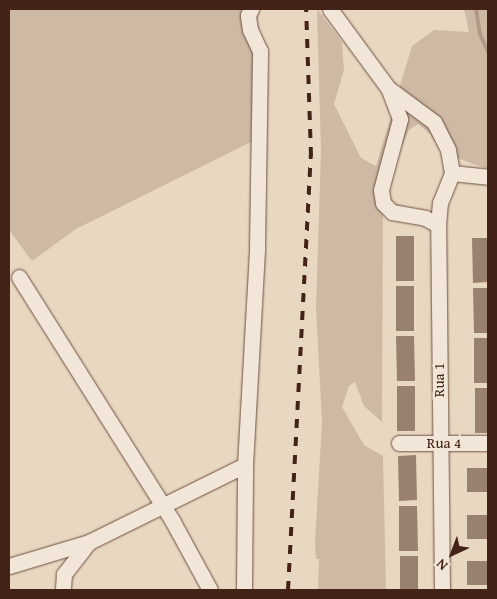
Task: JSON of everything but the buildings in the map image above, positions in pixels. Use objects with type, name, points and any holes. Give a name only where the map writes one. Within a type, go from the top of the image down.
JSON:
[{"type":"street","points":[[244,590],[245,465],[257,247],[260,51],[250,30],[248,15],[251,9]]},
{"type":"street","points":[[330,9],[388,88],[400,118],[381,190],[383,203],[392,212],[425,218],[438,224]]},
{"type":"street","points":[[388,88],[434,122],[448,150],[452,173],[488,177]]},
{"type":"street","name":"Rua 1","points":[[442,590],[438,224],[440,203],[452,173]]},
{"type":"street","points":[[19,277],[163,506],[210,590]]},
{"type":"street","name":"Rua 4","points":[[399,443],[488,443]]},
{"type":"street","points":[[9,566],[89,542],[245,465]]},
{"type":"street","points":[[63,590],[64,574],[89,542]]},
{"type":"shaded area","points":[[9,9],[251,9],[260,51],[257,139],[76,229],[32,261],[9,230]]},
{"type":"shaded area","points":[[317,9],[342,42],[344,70],[334,104],[361,158],[376,166],[412,46],[434,30],[469,32],[464,9],[488,9],[488,169],[443,153],[430,134],[418,124],[409,130],[390,174],[383,203],[382,422],[364,406],[355,382],[349,386],[342,407],[364,445],[383,456],[386,590],[318,590],[319,559],[316,559],[315,543],[322,422],[316,308],[321,152]]},
{"type":"waterway","points":[[476,9],[480,34],[488,52]]},
{"type":"railway","points":[[288,590],[311,156],[306,9]]}]
